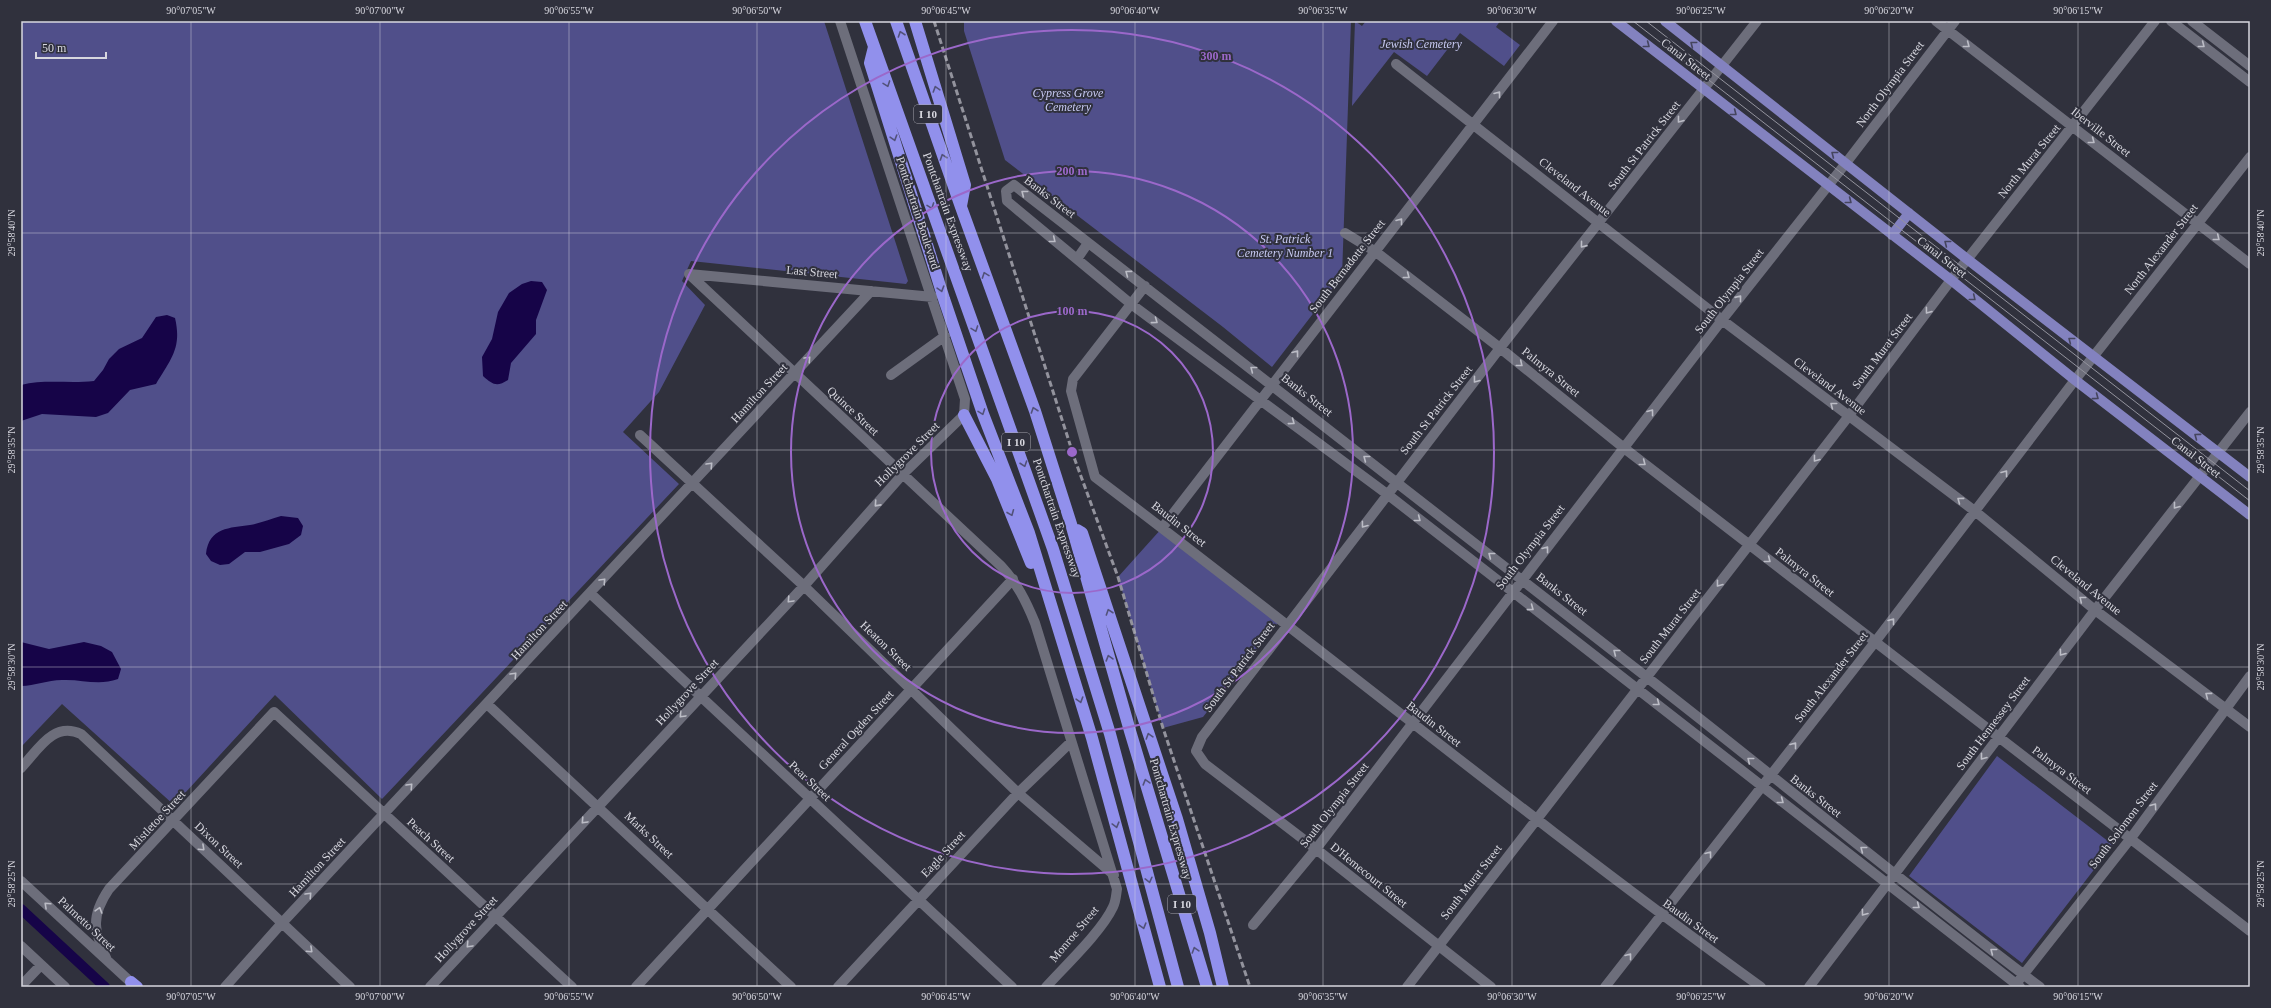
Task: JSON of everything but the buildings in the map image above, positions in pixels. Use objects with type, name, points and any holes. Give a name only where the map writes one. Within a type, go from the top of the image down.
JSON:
[{"type":"highway","name":"Pontchartrain Expressway","points":[[865,21],[1053,549],[1098,693],[1140,842],[1178,987]]},
{"type":"highway","name":"Pontchartrain Expressway","points":[[896,21],[960,207],[1034,411],[1072,527],[1156,820],[1207,987]]},
{"type":"highway","points":[[915,21],[965,185],[960,207]]},
{"type":"highway","points":[[874,47],[870,63],[944,299],[983,414],[1029,533],[1092,738],[1160,987]]},
{"type":"highway","points":[[964,415],[997,479],[1054,627],[1061,636]]},
{"type":"highway","points":[[1072,527],[1082,533],[1125,660],[1177,819],[1210,933],[1223,987]]},
{"type":"highway","points":[[1210,933],[1229,987]]},
{"type":"main road","name":"Canal Street","points":[[1616,21],[1892,234],[2075,380],[2250,515]]},
{"type":"main road","name":"Canal Street","points":[[1665,21],[1967,259],[2250,477]]},
{"type":"main road","points":[[1892,234],[1909,213]]},
{"type":"street","name":"Pontchartrain Boulevard","points":[[840,21],[965,399],[964,415]]},
{"type":"street","name":"South Bernadotte Street","points":[[1162,528],[1553,21]]},
{"type":"street","name":"South St Patrick Street","points":[[1196,751],[1202,737],[1387,494],[1757,21]]},
{"type":"street","name":"Iberville Street","points":[[1936,21],[2250,264]]},
{"type":"street","name":"North Olympia Street","points":[[1829,186],[1955,21]]},
{"type":"street","name":"North Murat Street","points":[[1951,280],[2073,127],[2154,21]]},
{"type":"street","points":[[2171,21],[2250,82]]},
{"type":"street","points":[[2192,21],[2250,66]]},
{"type":"street","name":"Cleveland Avenue","points":[[1396,64],[1722,320],[1848,417],[1976,512],[2095,610],[2250,727]]},
{"type":"street","name":"North Alexander Street","points":[[2075,380],[2250,157]]},
{"type":"street","name":"Banks Street","points":[[2017,986],[1887,882],[1638,688],[1511,593],[1387,494],[1131,304],[1012,206],[1007,200],[1006,191],[1014,185],[1648,677],[1770,776],[2040,987]]},
{"type":"street","name":"South Olympia Street","points":[[1253,926],[1316,849],[1722,320],[1829,186]]},
{"type":"street","name":"Palmyra Street","points":[[1345,233],[1376,252],[1500,348],[1624,448],[2250,931]]},
{"type":"street","points":[[1076,259],[1088,243]]},
{"type":"street","name":"Last Street","points":[[689,274],[932,297]]},
{"type":"street","name":"Quince Street","points":[[689,274],[1001,566],[1013,579],[1024,597],[1035,623],[1071,742],[1114,875],[1116,895]]},
{"type":"street","name":"South Murat Street","points":[[1407,987],[1648,677],[1848,417],[1951,280]]},
{"type":"street","points":[[1131,304],[1145,286]]},
{"type":"street","name":"Hamilton Street","points":[[225,987],[282,923],[591,594],[871,291]]},
{"type":"street","name":"Baudin Street","points":[[1131,304],[1073,379],[1071,390],[1095,477],[1536,820],[1661,915],[1760,987]]},
{"type":"street","points":[[891,375],[945,336]]},
{"type":"street","name":"South Alexander Street","points":[[1605,987],[1976,512],[2075,380]]},
{"type":"street","name":"South Hennessey Street","points":[[1809,987],[1887,882],[2095,610],[2250,412]]},
{"type":"street","name":"Hollygrove Street","points":[[430,987],[804,586],[903,474],[964,415]]},
{"type":"street","name":"Heaton Street","points":[[640,434],[804,586],[1018,793],[1114,875]]},
{"type":"street","name":"General Ogden Street","points":[[636,987],[810,798],[913,690],[1013,579]]},
{"type":"street","name":"Pear Street","points":[[591,594],[1012,987]]},
{"type":"street","name":"South Solomon Street","points":[[2017,986],[2131,838],[2225,708],[2250,676]]},
{"type":"street","name":"Marks Street","points":[[487,704],[599,806],[791,987]]},
{"type":"street","name":"Peach Street","points":[[274,712],[572,987]]},
{"type":"street","name":"Mistletoe Street","points":[[107,960],[96,935],[98,911],[103,899],[274,712]]},
{"type":"street","name":"Dixon Street","points":[[21,768],[55,732],[65,730],[77,732],[86,738],[350,987]]},
{"type":"street","name":"Eagle Street","points":[[838,987],[1018,793],[1071,742]]},
{"type":"street","name":"D'Hemecourt Street","points":[[1196,751],[1205,764],[1316,849],[1491,987]]},
{"type":"street","name":"Palmetto Street","points":[[21,881],[135,985]]},
{"type":"street","name":"Monroe Street","points":[[1046,987],[1110,913],[1116,895]]},
{"type":"street","points":[[21,946],[65,987]]},
{"type":"street","points":[[21,986],[41,965]]},
{"type":"street","points":[[41,965],[59,987]]},
{"type":"green space","points":[[21,21],[824,21],[908,281],[906,284],[691,261],[682,281],[705,305],[659,392],[623,432],[679,484],[382,799],[275,695],[174,805],[62,704],[21,747]]},
{"type":"green space","points":[[964,21],[1351,21],[1342,276],[1272,367],[1223,327],[1005,160],[964,31]]},
{"type":"green space","name":"Jewish Cemetery","points":[[1355,21],[1362,26],[1366,21],[1500,21],[1496,27],[1520,45],[1504,66],[1460,33],[1427,76],[1394,52],[1352,106]]},
{"type":"green space","points":[[1162,528],[1280,620],[1203,717],[1163,728],[1118,577]]},
{"type":"green space","points":[[1997,756],[2113,845],[2022,963],[1909,876]]},
{"type":"shaded area","points":[[531,281],[542,282],[547,290],[536,320],[536,334],[511,363],[508,380],[501,384],[492,383],[483,376],[482,357],[492,339],[498,312],[509,293],[522,284]]},
{"type":"shaded area","points":[[167,315],[175,318],[177,328],[176,345],[174,353],[156,384],[130,390],[108,413],[96,417],[42,414],[21,421],[21,385],[39,382],[94,381],[103,370],[109,359],[119,349],[142,338],[156,317]]},
{"type":"shaded area","points":[[281,516],[298,518],[303,526],[301,535],[289,544],[260,552],[245,552],[229,564],[220,565],[211,561],[206,554],[211,538],[222,530],[254,524]]},
{"type":"shaded area","points":[[21,642],[49,649],[84,642],[101,646],[112,652],[121,669],[118,679],[104,682],[57,680],[21,686]]},
{"type":"waterway","points":[[21,909],[105,987]]},
{"type":"tram line","points":[[1633,21],[2250,501]]},
{"type":"tram line","points":[[1646,21],[2250,491]]},
{"type":"railway","points":[[934,21],[1075,460],[1118,577],[1163,728],[1250,987]]},
{"type":"park label","name":"Cypress Grove Cemetery","points":[[1068,100]]},
{"type":"park label","name":"St. Patrick Cemetery Number 1","points":[[1285,246]]}]
